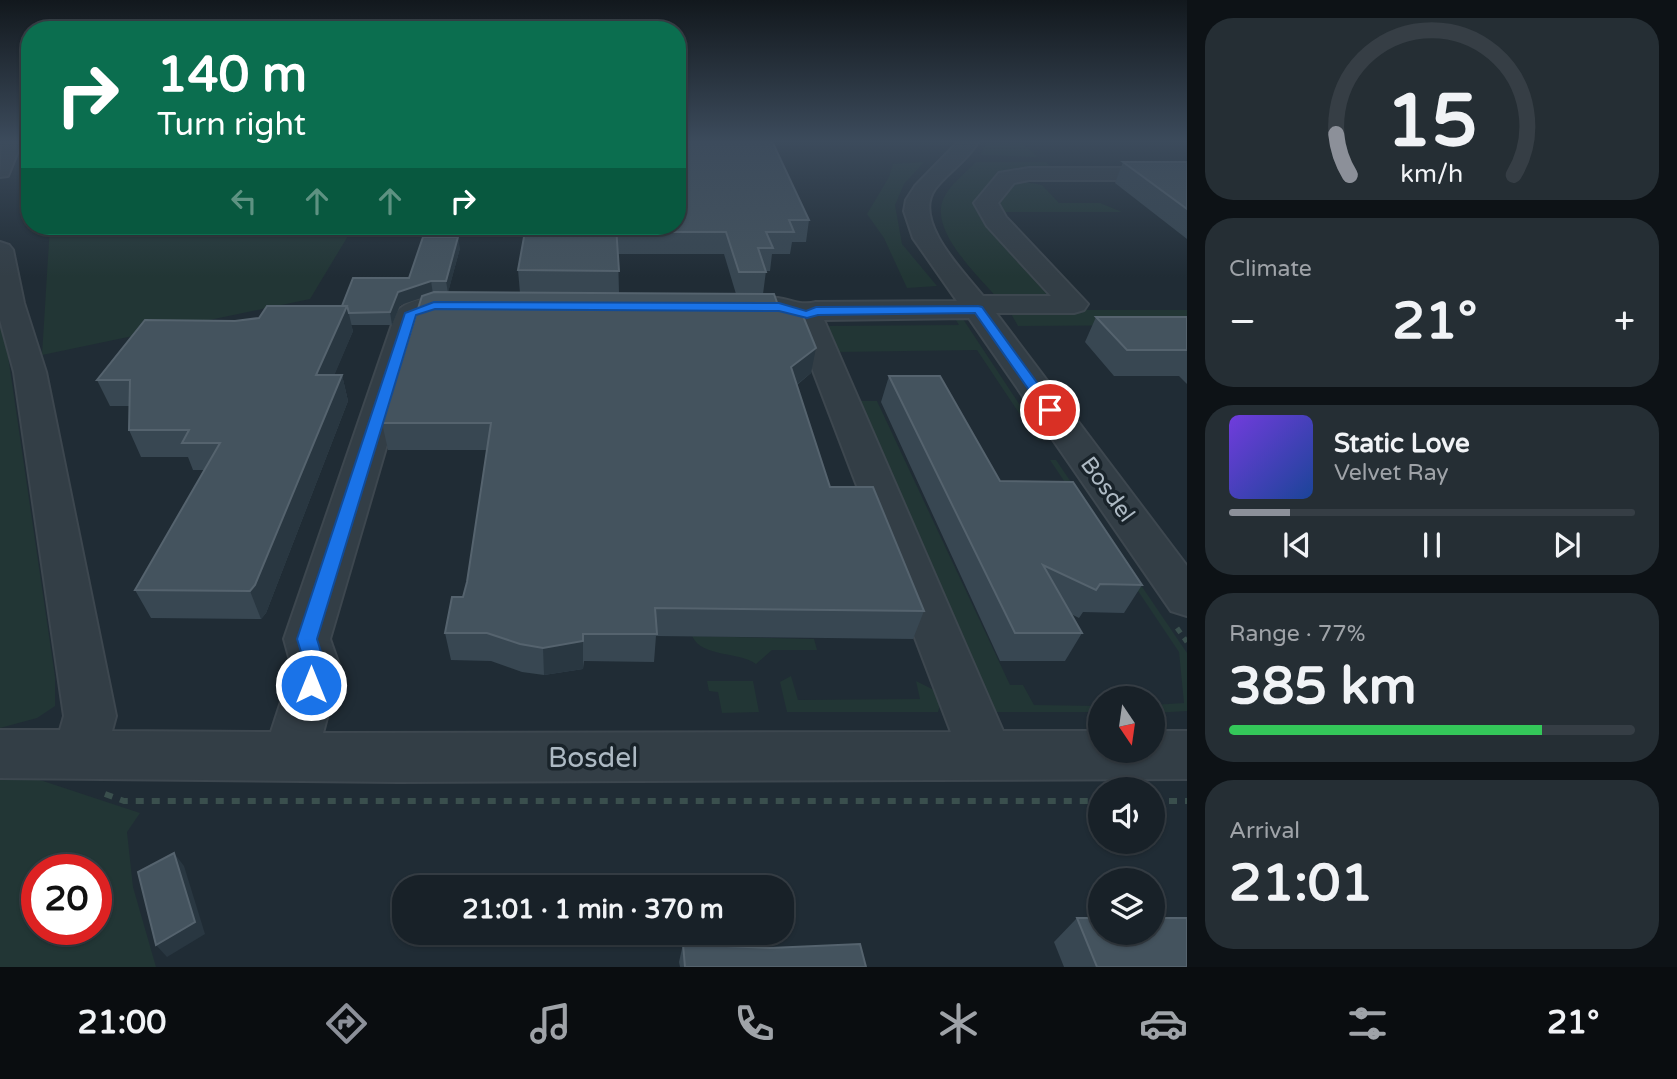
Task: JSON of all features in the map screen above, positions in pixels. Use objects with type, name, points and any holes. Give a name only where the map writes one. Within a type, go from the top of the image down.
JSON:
[{"type":"street","name":"Bosdel","points":[[927,186],[921,192],[916,212],[926,237],[1187,599]]},
{"type":"street","points":[[696,307],[779,307],[807,315],[816,311],[1074,304],[996,221],[986,203],[1000,186]]},
{"type":"street","points":[[0,250],[10,303],[30,372],[90,716],[87,772]]},
{"type":"street","points":[[290,757],[316,668],[307,639],[411,313],[434,305],[503,306]]},
{"type":"street","points":[[807,315],[987,756]]},
{"type":"street","name":"Bosdel","points":[[0,754],[87,772],[290,757],[1187,755]]},
{"type":"path","points":[[87,772],[124,801],[1088,801]]},
{"type":"path","points":[[1165,801],[1187,801]]},
{"type":"green space","points":[[884,186],[903,186],[895,205],[902,244],[937,286],[907,288],[884,238],[867,214]]},
{"type":"green space","points":[[952,186],[989,186],[978,197],[976,209],[1049,291],[1046,299],[998,299],[956,250],[948,235],[942,221],[941,207]]},
{"type":"green space","points":[[1008,186],[1043,186],[1059,203],[1100,203],[1122,212],[998,212],[995,203]]},
{"type":"green space","points":[[49,235],[349,235],[310,299],[42,355]]},
{"type":"green space","points":[[0,301],[55,677],[55,706],[37,718],[0,728]]},
{"type":"green space","points":[[1187,310],[1187,325],[1018,326],[1010,312]]},
{"type":"green space","points":[[954,317],[963,319],[1043,440],[1037,440],[977,350],[837,352],[825,326],[959,325]]},
{"type":"green space","points":[[858,401],[877,401],[1010,685],[1023,685],[1034,705],[1088,706],[1088,712],[988,712]]},
{"type":"green space","points":[[1050,460],[1056,460],[1187,653],[1187,711],[1166,712],[1166,704],[1184,703],[1179,652]]},
{"type":"green space","points":[[692,636],[814,639],[817,650],[772,650],[756,664],[704,648]]},
{"type":"green space","points":[[791,676],[798,700],[920,699],[916,681],[934,690],[940,705],[938,712],[787,712],[780,682]]},
{"type":"green space","points":[[707,681],[753,681],[759,712],[722,713],[718,692],[709,691]]},
{"type":"green space","points":[[0,775],[37,779],[140,813],[127,832],[133,887],[156,967],[0,967]]},
{"type":"building","points":[[686,186],[793,186],[809,220],[789,220],[794,232],[766,232],[773,248],[758,248],[766,272],[739,272],[726,232],[686,232]]},
{"type":"building","points":[[1156,186],[1187,186],[1187,209]]},
{"type":"building","points":[[524,235],[617,235],[619,271],[518,270]]},
{"type":"building","points":[[423,237],[458,237],[446,281],[431,281],[398,292],[390,312],[349,313],[347,306],[342,306],[353,278],[409,278]]},
{"type":"building","points":[[434,292],[774,294],[780,311],[801,311],[816,348],[791,367],[830,487],[873,487],[924,611],[655,608],[657,634],[583,634],[583,641],[543,648],[487,633],[445,633],[452,597],[463,597],[467,582],[491,423],[382,423],[422,296]]},
{"type":"building","points":[[267,306],[347,306],[316,375],[342,375],[255,585],[250,591],[135,590],[220,443],[182,443],[189,430],[129,430],[130,380],[97,380],[145,320],[235,321],[259,318]]},
{"type":"building","points":[[1096,317],[1187,317],[1187,350],[1127,350]]},
{"type":"building","points":[[889,376],[940,376],[1000,481],[1073,482],[1142,585],[1100,584],[1096,590],[1043,565],[1082,633],[1015,633]]},
{"type":"building","points":[[174,853],[195,922],[156,945],[138,872]]},
{"type":"building","points":[[1077,918],[1088,918],[1088,945]]},
{"type":"building","points":[[1165,918],[1187,918],[1187,967],[1097,967],[1088,945],[1165,945]]},
{"type":"building","points":[[860,944],[866,967],[685,967],[683,945],[770,948]]},
{"type":"route","points":[[311,685],[316,668],[307,639],[411,313],[434,305],[779,307],[807,315],[816,311],[978,309],[1050,410]]}]
